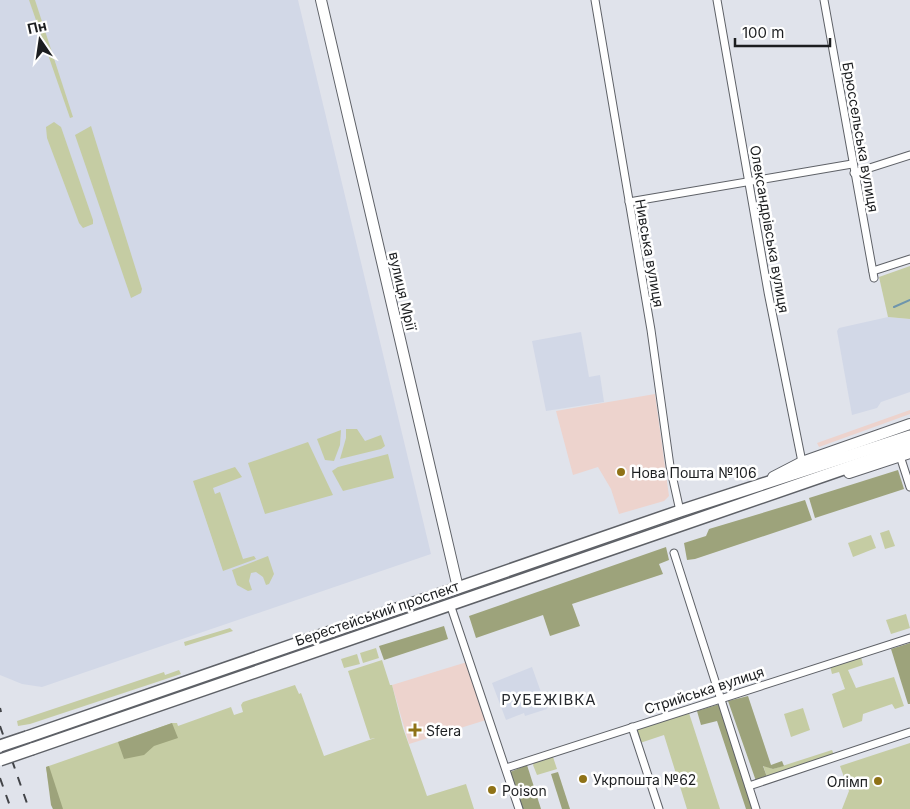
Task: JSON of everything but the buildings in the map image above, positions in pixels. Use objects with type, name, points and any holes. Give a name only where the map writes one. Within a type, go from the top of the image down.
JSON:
[{"type":"main road","name":"Берестейський проспект","points":[[0,746],[680,510],[910,436]]},
{"type":"main road","name":"Берестейський проспект","points":[[0,760],[450,604],[764,498],[809,470],[910,446]]},
{"type":"street","name":"вулиця Мрії","points":[[320,0],[458,588]]},
{"type":"street","name":"Нивська вулиця","points":[[595,0],[670,466],[680,510]]},
{"type":"street","name":"Олександрівська вулиця","points":[[716,0],[748,181],[809,470]]},
{"type":"street","name":"Брюссельська вулиця","points":[[824,0],[852,164],[874,275],[910,259]]},
{"type":"street","points":[[854,173],[910,155]]},
{"type":"street","points":[[629,202],[852,164]]},
{"type":"street","name":"Берестейський проспект","points":[[809,470],[910,424]]},
{"type":"street","points":[[905,455],[910,487]]},
{"type":"street","name":"Берестейський проспект","points":[[764,498],[905,455]]},
{"type":"street","points":[[674,553],[756,809]]},
{"type":"street","points":[[450,604],[519,809]]},
{"type":"street","name":"Стрийська вулиця","points":[[506,768],[910,638]]},
{"type":"street","points":[[632,727],[659,809]]},
{"type":"street","points":[[749,786],[910,732]]},
{"type":"shaded area","points":[[0,0],[298,0],[431,554],[42,687],[22,684],[0,675]]},
{"type":"shaded area","points":[[888,317],[910,319],[910,392],[881,402],[877,408],[852,415],[837,331],[839,328]]},
{"type":"shaded area","points":[[581,332],[589,377],[600,375],[604,402],[546,411],[532,341]]},
{"type":"shaded area","points":[[655,394],[669,496],[664,501],[619,514],[611,489],[598,467],[573,475],[556,411]]},
{"type":"shaded area","points":[[910,410],[910,414],[819,447],[817,443]]},
{"type":"shaded area","points":[[467,662],[486,720],[409,744],[392,685]]},
{"type":"shaded area","points":[[532,667],[547,709],[525,716],[524,713],[506,720],[492,683]]},
{"type":"green space","points":[[29,0],[35,0],[73,117],[70,118]]},
{"type":"green space","points":[[54,122],[61,127],[93,220],[93,224],[83,228],[79,223],[47,138],[46,127]]},
{"type":"green space","points":[[91,126],[142,289],[141,293],[131,298],[75,135]]},
{"type":"green space","points":[[910,266],[910,319],[888,317],[879,277]]},
{"type":"green space","points":[[346,429],[357,429],[365,441],[381,435],[385,446],[381,449],[340,459],[346,438]]},
{"type":"green space","points":[[341,430],[340,445],[334,461],[325,460],[317,439]]},
{"type":"green space","points":[[308,442],[333,495],[265,514],[248,463]]},
{"type":"green space","points":[[388,454],[394,478],[343,491],[332,471],[338,467]]},
{"type":"green space","points":[[235,467],[242,477],[213,488],[215,494],[220,492],[243,559],[254,556],[256,559],[223,571],[193,481]]},
{"type":"green space","points":[[898,470],[904,489],[815,518],[809,498]]},
{"type":"green space","points":[[805,500],[812,520],[687,560],[684,543],[706,536],[709,529]]},
{"type":"green space","points":[[889,530],[895,546],[885,549],[880,533]]},
{"type":"green space","points":[[871,535],[876,548],[853,557],[848,543]]},
{"type":"green space","points":[[666,547],[669,560],[659,564],[663,574],[572,604],[580,626],[550,636],[543,615],[476,638],[469,616]]},
{"type":"green space","points":[[268,556],[274,574],[269,584],[266,585],[263,577],[256,572],[251,573],[249,581],[252,590],[248,591],[237,585],[232,570]]},
{"type":"green space","points":[[906,614],[910,628],[891,634],[886,620]]},
{"type":"green space","points":[[444,626],[448,639],[384,660],[379,646]]},
{"type":"green space","points":[[230,628],[233,631],[185,646],[184,642]]},
{"type":"green space","points":[[910,643],[910,704],[908,704],[891,649]]},
{"type":"green space","points":[[376,648],[379,658],[363,663],[360,653]]},
{"type":"green space","points":[[357,654],[360,664],[344,668],[341,659]]},
{"type":"green space","points":[[861,657],[863,665],[848,670],[856,688],[894,677],[904,706],[895,709],[892,704],[863,714],[862,721],[843,728],[832,694],[845,689],[839,672],[832,674],[830,666]]},
{"type":"green space","points":[[382,660],[390,685],[392,685],[403,728],[427,796],[466,784],[474,809],[53,809],[46,767],[172,723],[177,723],[178,726],[231,707],[234,715],[243,712],[241,705],[243,702],[295,685],[299,694],[301,693],[324,756],[375,738],[370,739],[348,671]]},
{"type":"green space","points":[[179,670],[181,674],[30,724],[18,726],[17,721],[164,672],[165,675]]},
{"type":"green space","points":[[748,696],[771,765],[782,761],[784,766],[773,769],[763,766],[767,777],[756,781],[728,701]]},
{"type":"green space","points":[[720,704],[753,809],[746,809],[717,721],[701,725],[697,711]]},
{"type":"green space","points":[[803,708],[810,730],[791,737],[784,714]]},
{"type":"green space","points":[[689,713],[720,809],[687,809],[664,735],[640,743],[638,729]]},
{"type":"green space","points":[[172,723],[178,738],[154,746],[144,755],[124,759],[118,742]]},
{"type":"green space","name":"Олімп","points":[[910,743],[910,809],[842,809],[849,791],[840,766]]},
{"type":"green space","points":[[832,750],[834,755],[767,777],[763,765],[773,769]]},
{"type":"green space","points":[[550,756],[553,757],[557,769],[537,775],[533,765],[535,761]]},
{"type":"green space","points":[[527,765],[541,809],[522,809],[510,772]]},
{"type":"green space","points":[[49,766],[63,809],[53,809],[51,805],[46,767]]},
{"type":"green space","points":[[558,772],[570,809],[562,809],[551,774]]},
{"type":"waterway","points":[[894,307],[910,300]]},
{"type":"railway","points":[[0,708],[1,712]]},
{"type":"railway","points":[[0,726],[29,809]]},
{"type":"railway","points":[[0,778],[11,809]]},
{"type":"place","name":"Нова Пошта №106","points":[[621,472]]},
{"type":"place","name":"Sfera","points":[[415,730]]},
{"type":"place","name":"Укрпошта №62","points":[[583,779]]},
{"type":"place","name":"Олімп","points":[[878,781]]},
{"type":"place","name":"Poison","points":[[492,790]]},
{"type":"district","name":"РУБЕЖІВКА","points":[[549,699]]}]
